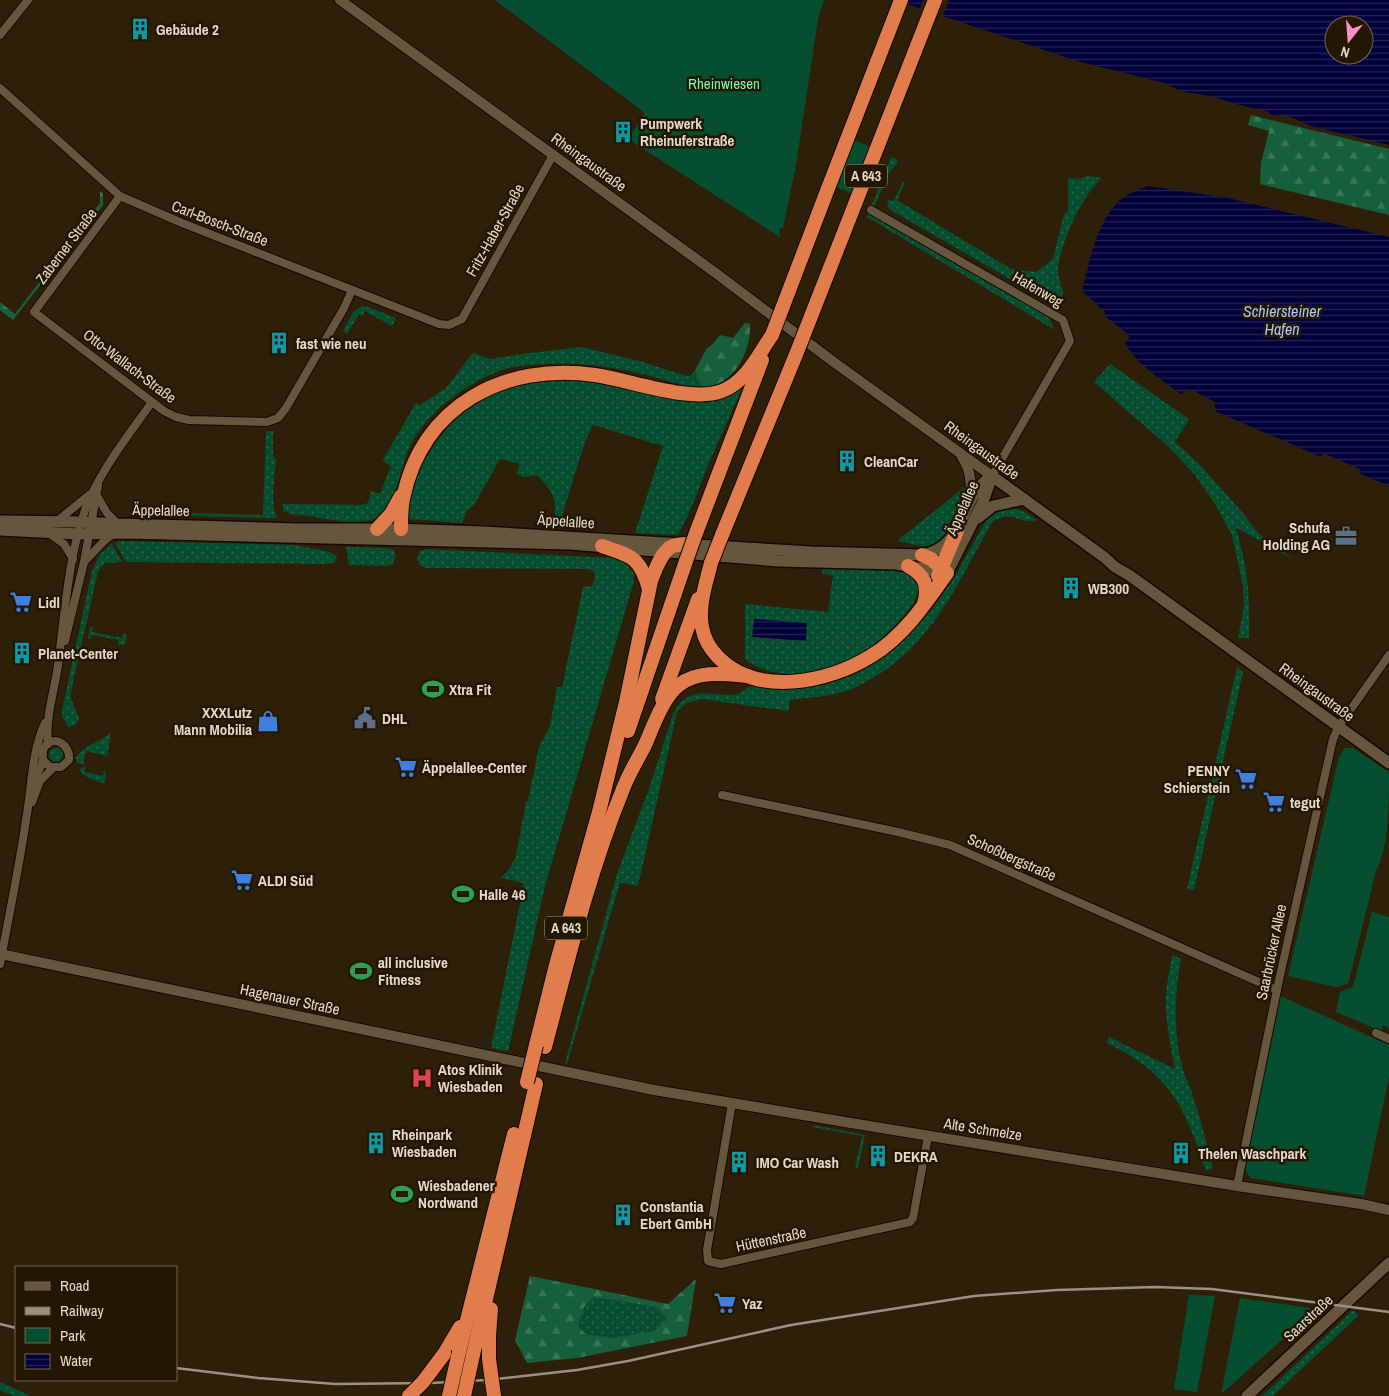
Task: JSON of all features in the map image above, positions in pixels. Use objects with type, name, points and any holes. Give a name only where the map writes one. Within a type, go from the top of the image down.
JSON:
[{"type":"highway","name":"A 643","points":[[541,1046],[556,965],[600,812],[686,561],[901,0]]},
{"type":"highway","name":"A 643","points":[[464,1396],[472,1296],[541,1046],[608,829],[623,788],[648,738],[711,563],[797,352],[935,0]]},
{"type":"highway","points":[[377,529],[391,514],[405,489],[425,443],[443,420],[467,400],[493,386],[526,376],[559,372],[612,378],[680,392],[715,393],[729,388],[742,377],[772,336]]},
{"type":"highway","points":[[400,534],[405,489]]},
{"type":"highway","points":[[648,738],[668,696],[685,681],[706,674],[748,676],[767,680],[797,680],[826,676],[871,656],[887,645],[924,605],[943,571],[957,531]]},
{"type":"highway","points":[[600,812],[628,696],[649,589],[654,574],[665,553],[671,547],[685,544]]},
{"type":"highway","points":[[602,546],[626,554],[636,561],[641,566],[649,589]]},
{"type":"highway","points":[[922,555],[932,559],[943,571]]},
{"type":"highway","points":[[711,563],[702,606],[701,625],[703,632],[710,648],[724,662],[738,672],[748,676]]},
{"type":"highway","points":[[908,566],[919,572],[924,579],[926,591],[924,605]]},
{"type":"highway","name":"A 643","points":[[449,1396],[466,1354],[495,1261],[531,1083]]},
{"type":"highway","points":[[494,1396],[488,1336],[495,1261]]},
{"type":"highway","points":[[409,1396],[423,1382],[444,1354],[459,1330],[472,1296]]},
{"type":"main road","name":"Äppelallee","points":[[0,521],[87,522],[117,529],[400,534],[542,534],[882,555],[922,555],[942,547],[957,531],[971,498],[982,482],[992,476]]},
{"type":"main road","name":"Äppelallee","points":[[0,530],[83,534],[117,529],[377,529],[400,534],[602,546],[665,553],[802,562],[861,562],[943,571],[974,522],[987,494],[992,476]]},
{"type":"main road","name":"Rheingaustraße","points":[[992,476],[1104,557],[1113,561],[1129,575],[1389,763]]},
{"type":"main road","points":[[974,522],[993,506],[1024,499]]},
{"type":"main road","name":"Saarstraße","points":[[1247,1396],[1389,1263]]},
{"type":"street","points":[[0,35],[28,0]]},
{"type":"street","name":"Rheingaustraße","points":[[340,0],[992,476]]},
{"type":"street","name":"Carl-Bosch-Straße","points":[[0,88],[120,196],[166,217],[439,324],[449,325],[462,319]]},
{"type":"street","name":"Fritz-Haber-Straße","points":[[462,319],[554,155]]},
{"type":"street","name":"Zaberner Straße","points":[[34,312],[120,196]]},
{"type":"street","name":"Hafenweg","points":[[871,210],[1064,320],[1070,341],[992,476]]},
{"type":"street","name":"Otto-Wallach-Straße","points":[[34,312],[152,402],[172,415],[185,419],[267,422],[276,419],[286,408],[344,308],[352,290]]},
{"type":"street","points":[[59,659],[73,560],[87,522],[99,480],[152,402]]},
{"type":"street","points":[[957,451],[968,468],[971,480],[971,498]]},
{"type":"street","points":[[56,522],[95,494]]},
{"type":"street","points":[[84,562],[117,529],[95,494]]},
{"type":"street","points":[[47,531],[64,544],[73,560]]},
{"type":"street","points":[[27,818],[27,805],[33,767],[39,741],[47,719],[59,659],[84,562],[83,534]]},
{"type":"street","name":"Saarbrücker Allee","points":[[1237,1186],[1277,990],[1333,739],[1339,726],[1389,655]]},
{"type":"street","points":[[1,957],[27,818],[37,786],[53,768],[63,766],[69,758],[67,747],[58,741],[47,719]]},
{"type":"street","points":[[47,719],[48,744],[42,753],[43,760],[53,768]]},
{"type":"street","points":[[48,744],[58,741]]},
{"type":"street","points":[[32,781],[43,760]]},
{"type":"street","name":"Schoßbergstraße","points":[[722,795],[898,832],[950,845],[1277,990]]},
{"type":"street","name":"Hagenauer Straße","points":[[1,957],[574,1073]]},
{"type":"street","points":[[1376,1033],[1389,1039]]},
{"type":"street","name":"Alte Schmelze","points":[[574,1073],[654,1090],[1389,1210]]},
{"type":"street","name":"Hüttenstraße","points":[[732,1103],[707,1250],[708,1261],[721,1264],[904,1225],[910,1222],[913,1218],[928,1136]]},
{"type":"green space","name":"Rheinwiesen","points":[[495,0],[824,0],[818,19],[796,165],[783,228],[779,228],[780,237],[628,139],[645,113]]},
{"type":"green space","points":[[1251,115],[1389,149],[1389,215],[1260,184],[1261,163],[1269,131],[1248,125]]},
{"type":"green space","points":[[843,136],[882,151],[864,198],[825,183]]},
{"type":"green space","points":[[891,157],[898,160],[890,171],[871,214],[1043,314],[1049,318],[1055,330],[867,217]]},
{"type":"green space","points":[[1088,176],[1102,178],[1094,186],[1080,207],[1068,232],[1058,268],[1063,291],[1060,305],[1055,305],[894,212],[887,204],[888,200],[894,200],[903,182],[905,183],[897,200],[1011,269],[1036,272],[1053,259],[1064,214],[1068,211],[1068,178],[1080,179]]},
{"type":"green space","points":[[100,191],[103,194],[103,205],[13,320],[0,310],[0,302],[15,314],[100,203]]},
{"type":"green space","points":[[362,306],[396,318],[392,326],[365,311],[362,316],[359,314],[347,334],[343,331],[354,311]]},
{"type":"green space","points":[[745,323],[750,324],[750,335],[744,356],[738,366],[723,381],[713,386],[702,388],[695,370],[707,348],[720,335],[733,338]]},
{"type":"green space","points":[[581,347],[639,361],[687,376],[695,370],[702,388],[601,366],[560,363],[508,368],[493,373],[463,390],[435,412],[414,439],[407,453],[390,502],[381,515],[375,519],[347,522],[284,512],[282,504],[361,505],[368,503],[371,491],[380,494],[391,466],[383,461],[384,458],[416,403],[420,405],[446,388],[473,353],[490,359]]},
{"type":"green space","points":[[1110,364],[1189,419],[1175,442],[1198,463],[1242,512],[1258,533],[1293,559],[1235,527],[1243,555],[1247,582],[1249,638],[1238,638],[1244,607],[1243,586],[1232,535],[1217,507],[1195,475],[1169,447],[1094,382]]},
{"type":"green space","points":[[551,380],[600,384],[684,400],[699,401],[716,399],[744,384],[678,535],[635,533],[663,446],[593,425],[585,442],[558,528],[554,528],[554,499],[544,483],[537,475],[524,477],[516,474],[520,464],[500,459],[474,505],[467,510],[462,523],[408,519],[410,497],[424,461],[440,437],[460,415],[484,398],[498,391],[524,384]]},
{"type":"green space","points":[[266,431],[273,431],[273,455],[276,460],[273,497],[277,517],[144,515],[149,512],[263,515]]},
{"type":"green space","points":[[966,486],[953,522],[942,538],[936,543],[924,546],[897,541]]},
{"type":"green space","points":[[1013,508],[1023,511],[1037,520],[1026,521],[1006,517],[992,522],[941,612],[926,632],[909,651],[867,681],[839,693],[790,700],[788,711],[702,699],[686,703],[677,712],[638,886],[620,882],[567,1064],[565,1063],[617,874],[650,786],[673,714],[679,705],[693,695],[736,695],[752,686],[795,688],[815,686],[844,679],[868,668],[895,649],[929,613],[950,585],[987,519],[1006,509]]},
{"type":"green space","points":[[120,541],[295,545],[322,550],[334,555],[337,554],[335,562],[328,564],[126,562],[115,543]]},
{"type":"green space","points":[[112,544],[122,562],[105,563],[98,571],[71,691],[71,699],[79,718],[76,725],[68,727],[63,718],[62,711],[92,571],[100,554]]},
{"type":"green space","points":[[346,547],[394,550],[395,560],[388,566],[349,565]]},
{"type":"green space","points":[[426,549],[612,558],[625,562],[634,574],[633,584],[545,886],[508,1051],[491,1048],[524,883],[501,878],[510,868],[516,856],[539,747],[550,726],[557,687],[562,687],[583,587],[592,586],[595,577],[594,572],[589,569],[426,568],[421,566],[417,559],[420,551]]},
{"type":"green space","points":[[850,567],[902,570],[920,581],[918,593],[910,607],[894,627],[877,642],[851,660],[826,670],[812,673],[783,674],[756,666],[745,659],[745,604],[828,612],[833,576],[822,573],[822,569]]},
{"type":"green space","points":[[90,627],[93,627],[92,632],[122,638],[123,633],[126,634],[125,644],[118,645],[119,640],[92,635],[90,639],[88,638]]},
{"type":"green space","points":[[1237,667],[1243,672],[1194,890],[1187,889]]},
{"type":"green space","points":[[111,733],[107,756],[86,751],[83,764],[77,763],[76,758],[82,751]]},
{"type":"green space","points":[[53,748],[59,748],[63,755],[59,762],[53,762],[49,758],[49,752]]},
{"type":"green space","points":[[1345,748],[1353,748],[1389,772],[1388,810],[1384,850],[1376,871],[1348,984],[1335,987],[1288,976],[1339,757]]},
{"type":"green space","points":[[85,767],[85,772],[103,776],[104,771],[106,772],[105,783],[85,775],[79,770]]},
{"type":"green space","points":[[1372,912],[1389,917],[1389,1028],[1383,1025],[1381,1031],[1336,1012],[1340,992],[1353,987]]},
{"type":"green space","points":[[1172,955],[1181,959],[1176,1002],[1176,1030],[1180,1059],[1213,1168],[1206,1171],[1191,1128],[1172,1094],[1146,1067],[1128,1054],[1107,1043],[1109,1037],[1175,1069],[1166,1013],[1167,984]]},
{"type":"green space","points":[[1278,995],[1389,1045],[1389,1077],[1364,1196],[1251,1178],[1245,1170]]},
{"type":"green space","points":[[813,1125],[865,1135],[858,1168],[855,1167],[862,1136],[813,1127]]},
{"type":"green space","points":[[530,1276],[668,1304],[696,1279],[687,1336],[577,1358],[527,1363],[515,1340]],"holes":[[[594,1297],[656,1307],[667,1318],[654,1331],[613,1338],[586,1334],[578,1326],[584,1307]]]},
{"type":"green space","points":[[1189,1295],[1215,1296],[1197,1392],[1174,1389]]},
{"type":"green space","points":[[594,1297],[657,1307],[668,1318],[654,1331],[613,1338],[586,1334],[578,1326],[584,1307]]},
{"type":"green space","points":[[1240,1298],[1317,1309],[1221,1394]]},
{"type":"green space","points":[[1352,1311],[1355,1311],[1358,1316],[1273,1396],[1262,1396]]},
{"type":"green space","points":[[0,1382],[31,1396],[13,1396],[0,1390]]},
{"type":"water","points":[[895,0],[1389,0],[1389,145],[1311,126],[1284,114],[1273,116],[1263,110],[1209,96],[1183,92],[1168,84],[1077,61]]},
{"type":"water","name":"Schiersteiner Hafen","points":[[1148,186],[1228,198],[1389,237],[1389,486],[1359,473],[1360,469],[1323,453],[1321,457],[1215,411],[1215,402],[1190,389],[1181,394],[1150,372],[1136,359],[1125,343],[1130,336],[1105,316],[1105,312],[1082,291],[1095,242],[1105,220],[1120,200]]},
{"type":"water","points":[[754,619],[807,623],[806,641],[752,637]]},
{"type":"pier","points":[[923,0],[949,0],[942,18],[919,11]]},
{"type":"railway","points":[[178,1368],[258,1378],[335,1384],[431,1383],[487,1380],[577,1370],[628,1361],[791,1325],[974,1296],[1057,1290],[1155,1287],[1212,1289],[1389,1312]]},
{"type":"railway","points":[[0,1324],[15,1328]]},
{"type":"place","name":"Gebäude 2","points":[[140,29]]},
{"type":"place","name":"Pumpwerk Rheinuferstraße","points":[[623,132]]},
{"type":"place","name":"fast wie neu","points":[[279,343]]},
{"type":"place","name":"CleanCar","points":[[847,461]]},
{"type":"place","name":"Schufa Holding AG","points":[[1346,536]]},
{"type":"place","name":"WB300","points":[[1071,588]]},
{"type":"place","name":"Lidl","points":[[21,602]]},
{"type":"place","name":"Planet-Center","points":[[22,653]]},
{"type":"place","name":"Xtra Fit","points":[[433,689]]},
{"type":"place","name":"DHL","points":[[365,718]]},
{"type":"place","name":"XXXLutz Mann Mobilia","points":[[268,721]]},
{"type":"place","name":"Äppelallee-Center","points":[[406,767]]},
{"type":"place","name":"PENNY Schierstein","points":[[1246,779]]},
{"type":"place","name":"tegut","points":[[1274,802]]},
{"type":"place","name":"ALDI Süd","points":[[242,880]]},
{"type":"place","name":"Halle 46","points":[[463,894]]},
{"type":"place","name":"all inclusive Fitness","points":[[361,971]]},
{"type":"place","name":"Atos Klinik Wiesbaden","points":[[422,1078]]},
{"type":"place","name":"Rheinpark Wiesbaden","points":[[376,1143]]},
{"type":"place","name":"Thelen Waschpark","points":[[1181,1153]]},
{"type":"place","name":"DEKRA","points":[[878,1156]]},
{"type":"place","name":"IMO Car Wash","points":[[739,1162]]},
{"type":"place","name":"Wiesbadener Nordwand","points":[[402,1194]]},
{"type":"place","name":"Constantia Ebert GmbH","points":[[623,1215]]},
{"type":"place","name":"Yaz","points":[[725,1303]]}]
